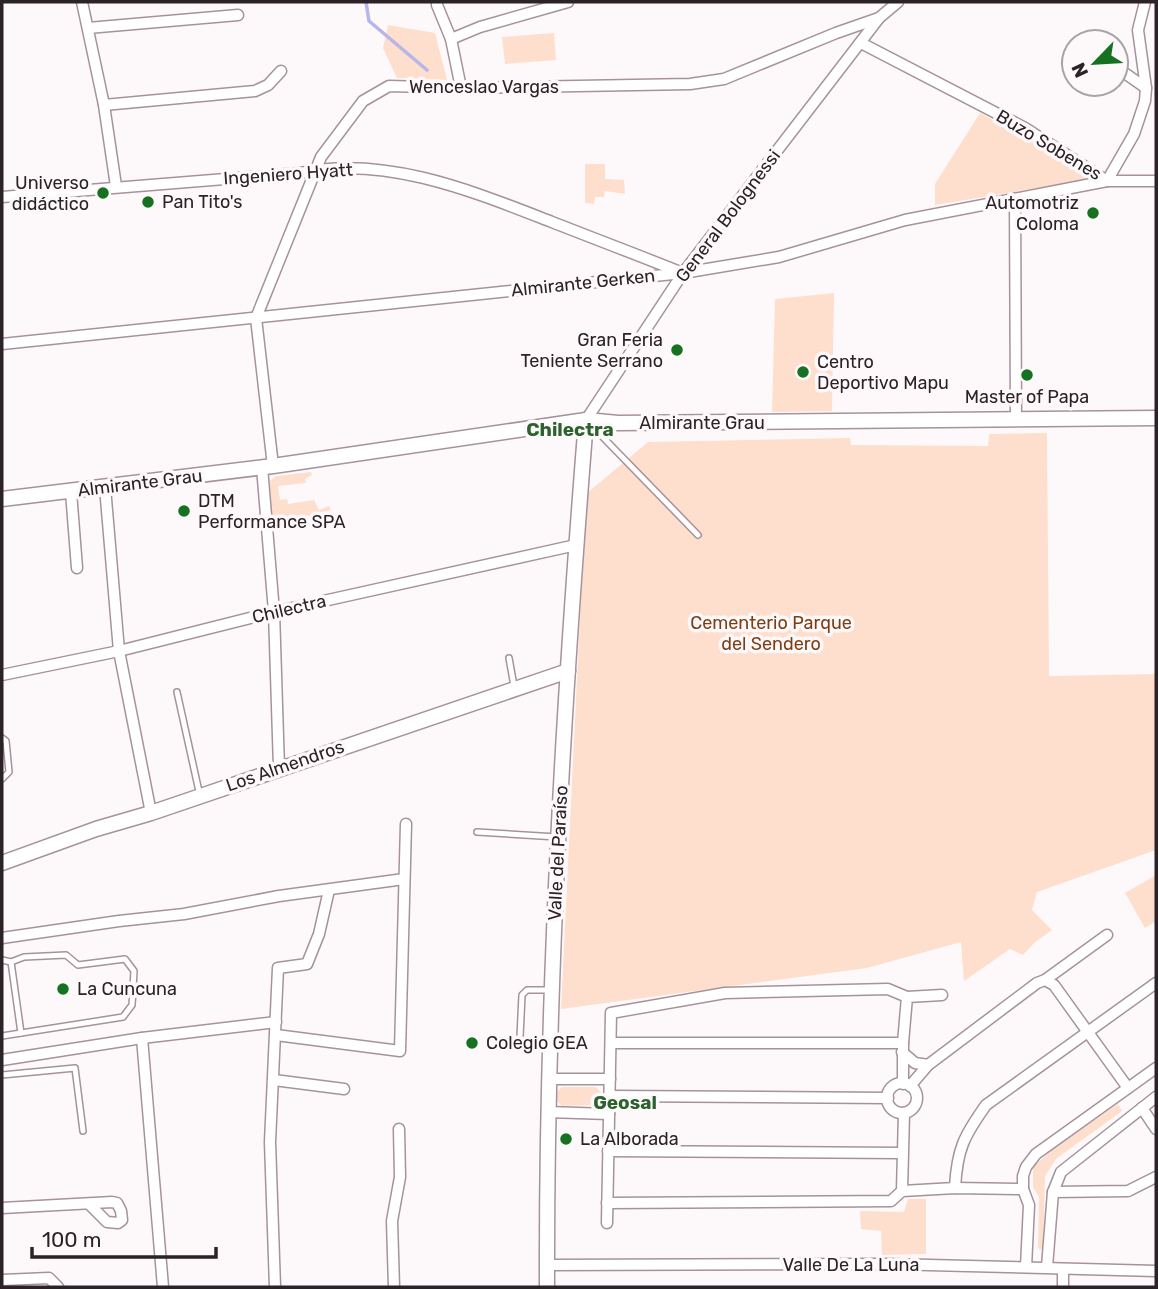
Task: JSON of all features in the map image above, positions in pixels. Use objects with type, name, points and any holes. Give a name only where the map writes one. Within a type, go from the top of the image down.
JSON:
[{"type":"street","points":[[82,2],[104,104],[116,186]]},
{"type":"street","points":[[437,2],[451,39],[461,88]]},
{"type":"street","points":[[451,39],[480,27],[568,2]]},
{"type":"street","name":"Wenceslao Vargas","points":[[279,768],[267,466],[256,318],[321,157],[363,101],[390,86],[461,88],[690,85],[724,79],[879,18],[897,2]]},
{"type":"street","name":"Buzo Sobenes","points":[[861,43],[1025,128],[1107,181],[1135,134],[1145,101],[1146,88],[1138,30],[1145,2]]},
{"type":"street","points":[[88,28],[238,15]]},
{"type":"street","name":"General Bolognessi","points":[[586,420],[683,273],[725,215],[879,18]]},
{"type":"street","points":[[104,104],[256,91],[268,85],[281,71]]},
{"type":"street","points":[[1130,76],[1146,88]]},
{"type":"street","name":"Ingeniero Hyatt","points":[[2,197],[300,173],[316,169],[391,170],[475,192],[683,273]]},
{"type":"street","name":"Almirante Gerken","points":[[2,344],[683,273],[779,257],[905,220],[1107,181],[1156,181]]},
{"type":"street","points":[[1015,200],[1016,421]]},
{"type":"street","name":"Almirante Grau","points":[[2,499],[267,466],[586,420],[618,424],[1156,418]]},
{"type":"street","name":"Valle del Paraíso","points":[[547,1287],[547,1112],[552,990],[568,671],[586,420]]},
{"type":"street","points":[[105,487],[119,651],[151,813]]},
{"type":"street","points":[[71,492],[77,568]]},
{"type":"street","name":"Chilectra","points":[[2,675],[119,651],[274,612],[576,545]]},
{"type":"street","name":"Los Almendros","points":[[2,863],[568,671]]},
{"type":"street","points":[[276,1035],[400,1051],[406,824]]},
{"type":"street","points":[[2,938],[184,914],[279,896],[404,879]]},
{"type":"street","points":[[275,1287],[270,1142],[278,968],[307,964],[319,934],[329,890]]},
{"type":"street","points":[[906,1085],[914,1090],[917,1100],[912,1109],[904,1113],[892,1109],[888,1098],[891,1089],[906,1085],[928,1065],[1037,983],[1107,935]]},
{"type":"street","points":[[1045,980],[1054,985],[1128,1088]]},
{"type":"street","points":[[955,1188],[957,1159],[967,1132],[986,1104],[1156,983]]},
{"type":"street","points":[[607,1223],[611,1013],[725,993],[888,989],[907,997],[942,995]]},
{"type":"street","points":[[906,1085],[902,1047],[907,997]]},
{"type":"street","points":[[2,1060],[142,1038],[276,1022]]},
{"type":"street","points":[[142,1038],[163,1287]]},
{"type":"street","points":[[611,1043],[902,1047]]},
{"type":"street","points":[[902,1047],[915,1063],[928,1065]]},
{"type":"street","points":[[1026,1267],[1029,1205],[1023,1189],[1026,1167],[1036,1154],[1156,1068]]},
{"type":"street","points":[[548,1079],[610,1079]]},
{"type":"street","points":[[274,1080],[344,1089]]},
{"type":"street","points":[[610,1096],[888,1098]]},
{"type":"street","points":[[1047,1267],[1053,1192],[1061,1171],[1156,1097]]},
{"type":"street","points":[[1142,1108],[1156,1129]]},
{"type":"street","points":[[547,1112],[609,1114]]},
{"type":"street","points":[[902,1191],[904,1113]]},
{"type":"street","points":[[394,1287],[392,1220],[400,1177],[399,1129]]},
{"type":"street","points":[[608,1151],[902,1153]]},
{"type":"street","points":[[1053,1192],[1128,1191],[1156,1177]]},
{"type":"street","points":[[607,1203],[891,1201],[902,1191],[955,1188],[1023,1189]]},
{"type":"street","points":[[2,1208],[89,1204]]},
{"type":"street","name":"Valle De La Luna","points":[[547,1265],[890,1264],[1156,1271]]},
{"type":"street","points":[[1063,1269],[1063,1287]]},
{"type":"street","points":[[2,1280],[49,1278],[58,1287]]},
{"type":"lane","points":[[586,420],[698,535]]},
{"type":"lane","points":[[509,658],[514,689]]},
{"type":"lane","points":[[177,692],[200,796]]},
{"type":"lane","points":[[2,738],[6,741],[9,772],[2,779]]},
{"type":"lane","points":[[477,832],[559,837]]},
{"type":"lane","points":[[2,960],[11,962],[24,957],[66,955],[78,965],[125,959],[134,971],[132,1005],[123,1017],[2,1036]]},
{"type":"lane","points":[[11,962],[21,1032]]},
{"type":"lane","points":[[520,1037],[522,995],[527,990],[552,990]]},
{"type":"lane","points":[[2,1075],[75,1068],[83,1131]]},
{"type":"green space","points":[[388,25],[435,33],[447,80],[397,78],[383,48]]},
{"type":"green space","points":[[554,33],[556,60],[505,64],[502,37]]},
{"type":"green space","points":[[980,113],[1043,148],[1091,179],[935,205],[935,184]]},
{"type":"green space","points":[[585,164],[605,164],[605,179],[624,180],[625,194],[605,191],[604,197],[595,197],[594,204],[585,203]]},
{"type":"green space","name":"Centro Deportivo Mapu","points":[[834,293],[832,411],[772,412],[775,299]]},
{"type":"green space","name":"Cementerio Parque del Sendero","points":[[1047,433],[1049,676],[1156,674],[1156,850],[1037,892],[1032,910],[1052,930],[1023,955],[1010,949],[964,981],[961,942],[867,968],[561,1009],[586,494],[648,442],[850,438],[851,445],[988,446],[989,434]]},
{"type":"green space","points":[[311,472],[312,475],[305,479],[306,483],[278,486],[280,500],[287,499],[288,504],[314,500],[319,510],[329,506],[331,510],[272,525],[270,481],[276,476]]},
{"type":"green space","points":[[1156,875],[1156,921],[1145,928],[1125,893]]},
{"type":"green space","points":[[562,1087],[595,1087],[602,1093],[602,1100],[596,1105],[562,1106],[556,1100],[557,1092]]},
{"type":"green space","points":[[1118,1104],[1122,1111],[1056,1159],[1045,1176],[1043,1247],[1040,1250],[1039,1197],[1033,1187],[1033,1167],[1057,1146]]},
{"type":"green space","points":[[908,1199],[926,1199],[926,1254],[882,1255],[881,1231],[861,1229],[860,1211],[904,1212]]},
{"type":"waterway","points":[[366,2],[369,21],[427,70]]},
{"type":"place","name":"Universo didáctico","points":[[103,193]]},
{"type":"place","name":"Pan Tito's","points":[[148,202]]},
{"type":"place","name":"Automotriz Coloma","points":[[1093,213]]},
{"type":"place","name":"Gran Feria Teniente Serrano","points":[[677,350]]},
{"type":"place","name":"Centro Deportivo Mapu","points":[[803,372]]},
{"type":"place","name":"Master of Papa","points":[[1027,375]]},
{"type":"place","name":"DTM Performance SPA","points":[[184,511]]},
{"type":"place","name":"La Cuncuna","points":[[63,989]]},
{"type":"place","name":"Colegio GEA","points":[[472,1043]]},
{"type":"place","name":"La Alborada","points":[[566,1139]]},
{"type":"district","name":"Chilectra","points":[[570,429]]},
{"type":"district","name":"Geosal","points":[[625,1102]]}]
